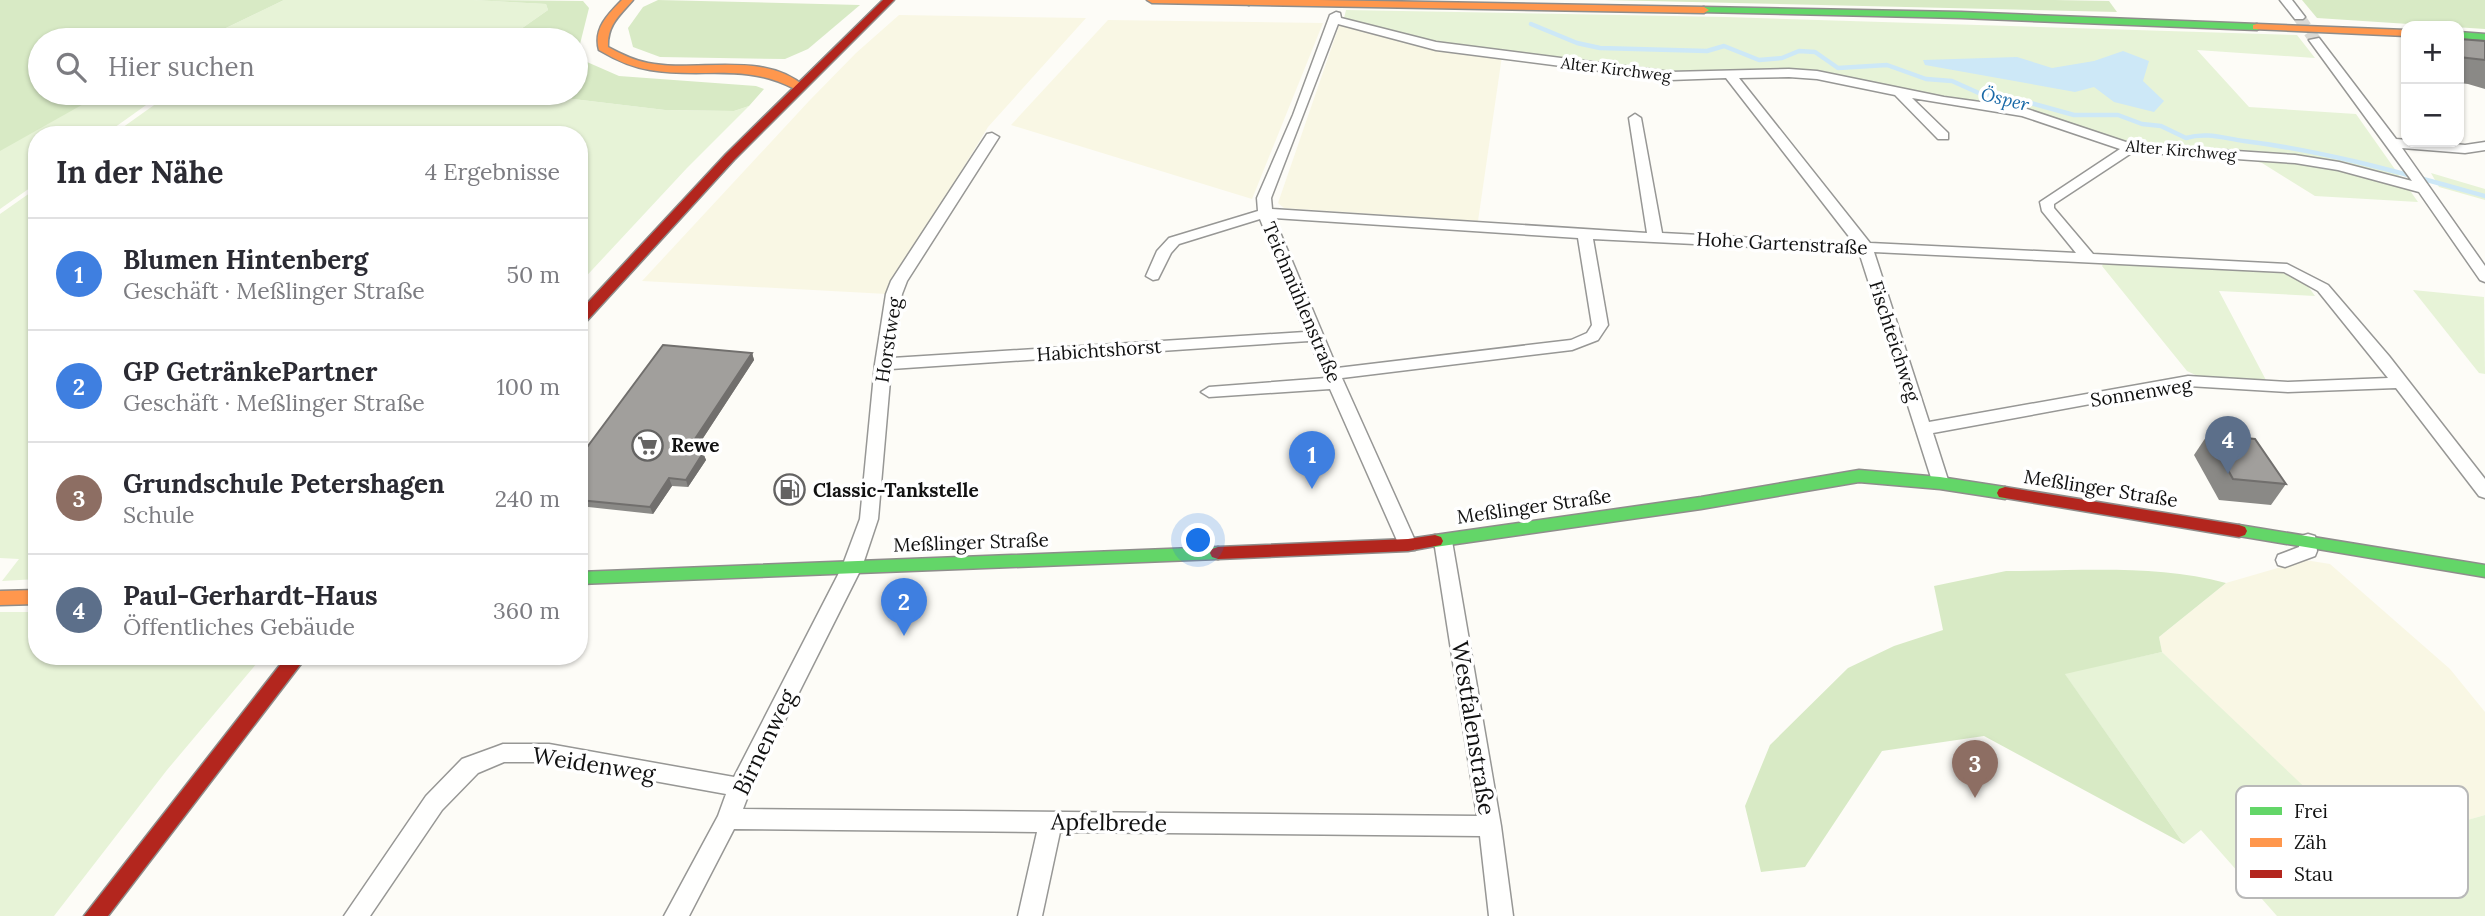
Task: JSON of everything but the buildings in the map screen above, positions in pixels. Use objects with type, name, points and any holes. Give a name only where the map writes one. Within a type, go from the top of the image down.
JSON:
[{"type":"main road","points":[[588,311],[654,236],[799,87],[889,0]]},
{"type":"main road","points":[[1152,0],[1961,15],[2401,33]]},
{"type":"main road","points":[[618,3],[600,36],[603,48],[616,59],[638,66],[748,71],[778,76],[799,87]]},
{"type":"main road","points":[[2464,35],[2485,37]]},
{"type":"main road","points":[[748,71],[795,65],[833,53]]},
{"type":"main road","name":"Meßlinger Straße","points":[[588,578],[1408,545],[1701,503],[1859,476],[1940,483],[2485,571]]},
{"type":"main road","points":[[0,598],[28,597]]},
{"type":"main road","points":[[94,916],[291,665]]},
{"type":"main road","points":[[283,675],[298,665]]},
{"type":"street","points":[[2286,0],[2299,17]]},
{"type":"street","name":"Alter Kirchweg","points":[[1335,18],[1436,46],[1670,76],[1789,73],[1817,75],[1900,93],[2024,112],[2130,148],[2295,159],[2339,166],[2422,187]]},
{"type":"street","name":"Teichmühlenstraße","points":[[1335,18],[1299,115],[1264,198],[1265,213],[1315,336],[1408,545]]},
{"type":"street","points":[[2315,40],[2392,143],[2485,277]]},
{"type":"street","name":"Fischteichweg","points":[[1730,75],[1865,247],[1940,483]]},
{"type":"street","points":[[1900,93],[1943,136]]},
{"type":"street","points":[[1635,118],[1655,237]]},
{"type":"street","name":"Horstweg","points":[[852,567],[869,519],[883,364],[894,294],[899,281],[992,137]]},
{"type":"street","points":[[2392,143],[2465,149],[2485,146]]},
{"type":"street","points":[[2088,258],[2047,208],[2047,201],[2130,148]]},
{"type":"street","points":[[1153,276],[1164,251],[1174,241],[1265,213]]},
{"type":"street","name":"Hohe Gartenstraße","points":[[1265,213],[1585,234],[2287,268],[2323,288],[2402,383]]},
{"type":"street","points":[[1209,392],[1334,379],[1572,345],[1588,340],[1594,336],[1600,325],[1585,234]]},
{"type":"street","name":"Habichtshorst","points":[[883,364],[1315,336]]},
{"type":"street","name":"Sonnenweg","points":[[1924,429],[2188,382],[2288,387],[2402,383]]},
{"type":"street","points":[[2402,383],[2485,492]]},
{"type":"street","name":"Westfalenstraße","points":[[1443,541],[1490,826],[1501,916]]},
{"type":"street","points":[[2285,560],[2308,551],[2308,541]]},
{"type":"street","name":"Birnenweg","points":[[676,916],[852,567]]},
{"type":"street","name":"Weidenweg","points":[[356,916],[434,803],[470,766],[503,752],[549,753],[740,788]]},
{"type":"street","name":"Apfelbrede","points":[[727,819],[1490,826]]},
{"type":"street","points":[[1030,916],[1051,821]]},
{"type":"shaded area","points":[[899,15],[1086,18],[988,127],[887,294],[642,281],[809,101],[856,53]]},
{"type":"shaded area","points":[[1108,20],[1323,23],[1252,199],[1011,125]]},
{"type":"shaded area","points":[[1340,23],[1502,56],[1478,221],[1284,208],[1278,203]]},
{"type":"shaded area","points":[[2305,560],[2330,564],[2450,669],[2485,712],[2485,815],[2468,820],[2468,786],[2303,786],[2162,652],[2159,637],[2226,583]]},
{"type":"green space","points":[[0,0],[28,28],[28,105],[146,105],[117,126],[28,126],[28,189],[0,209]]},
{"type":"green space","points":[[0,0],[284,0],[226,28],[28,28],[28,105],[82,105],[44,126],[28,126],[28,135],[0,151]]},
{"type":"green space","points":[[284,0],[472,0],[546,4],[548,10],[522,28],[226,28]]},
{"type":"green space","points":[[472,0],[583,1],[589,8],[584,28],[522,28],[548,10],[546,4]]},
{"type":"green space","points":[[658,0],[860,5],[808,49],[785,59],[660,57],[633,47],[628,28],[643,7]]},
{"type":"green space","points":[[1604,0],[2109,1],[2117,12]]},
{"type":"green space","points":[[2302,0],[2485,0],[2485,29],[2464,28],[2464,21],[2401,21],[2401,24],[2317,18]]},
{"type":"green space","points":[[1346,10],[1726,17],[2297,35],[2315,58],[2197,50],[2249,107],[2356,114],[2418,202],[2315,196],[2262,163],[2213,151],[2133,143],[2099,136],[2017,106],[1842,77],[1676,72],[1435,43],[1344,18]]},
{"type":"green space","points":[[588,62],[619,76],[756,86],[764,89],[749,106],[734,111],[665,110],[588,101]]},
{"type":"green space","points":[[588,101],[665,110],[734,111],[749,106],[588,274],[588,126],[125,126],[154,105],[588,105]]},
{"type":"green space","points":[[2431,173],[2485,189],[2485,200],[2439,187]]},
{"type":"green space","points":[[28,194],[28,580],[2,581],[19,559],[0,558],[0,214]]},
{"type":"green space","points":[[2104,262],[2287,272],[2303,279],[2315,296],[2219,291],[2267,382],[2202,378],[2187,371],[2102,266]]},
{"type":"green space","points":[[2413,290],[2484,297],[2485,374],[2479,373]]},
{"type":"green space","points":[[2006,571],[2145,571],[2226,583],[2159,637],[2162,652],[2065,674],[2184,844],[1984,736],[1882,751],[1805,867],[1761,872],[1745,806],[1770,745],[1848,668],[1894,646],[1943,630],[1934,586]]},
{"type":"green space","points":[[0,612],[28,612],[28,665],[255,665],[167,770],[54,916],[0,916]]},
{"type":"green space","points":[[2162,652],[2304,786],[2236,786],[2236,870],[2201,830],[2184,844],[2064,673]]},
{"type":"green space","points":[[2485,815],[2485,916],[2277,916],[2261,898],[2468,898],[2468,820]]},
{"type":"water","points":[[2123,51],[2149,61],[2143,81],[2164,101],[2154,112],[2114,102],[2094,87],[2075,92],[1925,65],[1923,60],[2017,57],[2052,68],[2094,61]]},
{"type":"waterway","name":"Ösper","points":[[1531,24],[1577,43],[1600,48],[1707,51],[1724,46],[1759,60],[1782,58],[1799,51],[1815,52],[1838,68],[1887,65],[1926,79],[1952,81],[1981,94],[2027,102],[2074,115],[2118,115],[2142,124],[2161,126],[2186,138],[2215,136],[2305,151],[2485,196]]},
{"type":"tunnel","points":[[2299,17],[2315,40]]},
{"type":"traffic: fast","points":[[1242,0],[1249,2]]},
{"type":"traffic: fast","points":[[1704,10],[1961,15],[2257,27]]},
{"type":"traffic: fast","points":[[2464,35],[2485,37]]},
{"type":"traffic: fast","points":[[1435,541],[1701,503],[1859,476],[1940,483],[2005,493]]},
{"type":"traffic: fast","points":[[2239,531],[2485,571]]},
{"type":"traffic: fast","points":[[588,578],[1218,553]]},
{"type":"traffic: slow","points":[[628,0],[608,21],[603,33],[603,48],[625,61],[675,69],[753,70],[777,76],[799,87]]},
{"type":"traffic: slow","points":[[1152,0],[1704,10]]},
{"type":"traffic: slow","points":[[2257,27],[2401,33]]},
{"type":"traffic: slow","points":[[0,598],[28,597]]},
{"type":"traffic: jam","points":[[588,311],[730,157],[889,0]]},
{"type":"traffic: jam","points":[[2005,493],[2239,531]]},
{"type":"traffic: jam","points":[[1218,553],[1408,545],[1435,541]]},
{"type":"traffic: jam","points":[[95,916],[291,665]]},
{"type":"place","name":"Rewe","points":[[648,445]]},
{"type":"place","name":"Paul-Gerhardt-Haus","points":[[2228,474]]},
{"type":"place","name":"Blumen Hintenberg","points":[[1312,489]]},
{"type":"place","name":"Classic-Tankstelle","points":[[790,490]]},
{"type":"place","name":"GP GetränkePartner","points":[[904,636]]},
{"type":"place","name":"Grundschule Petershagen","points":[[1975,798]]}]
